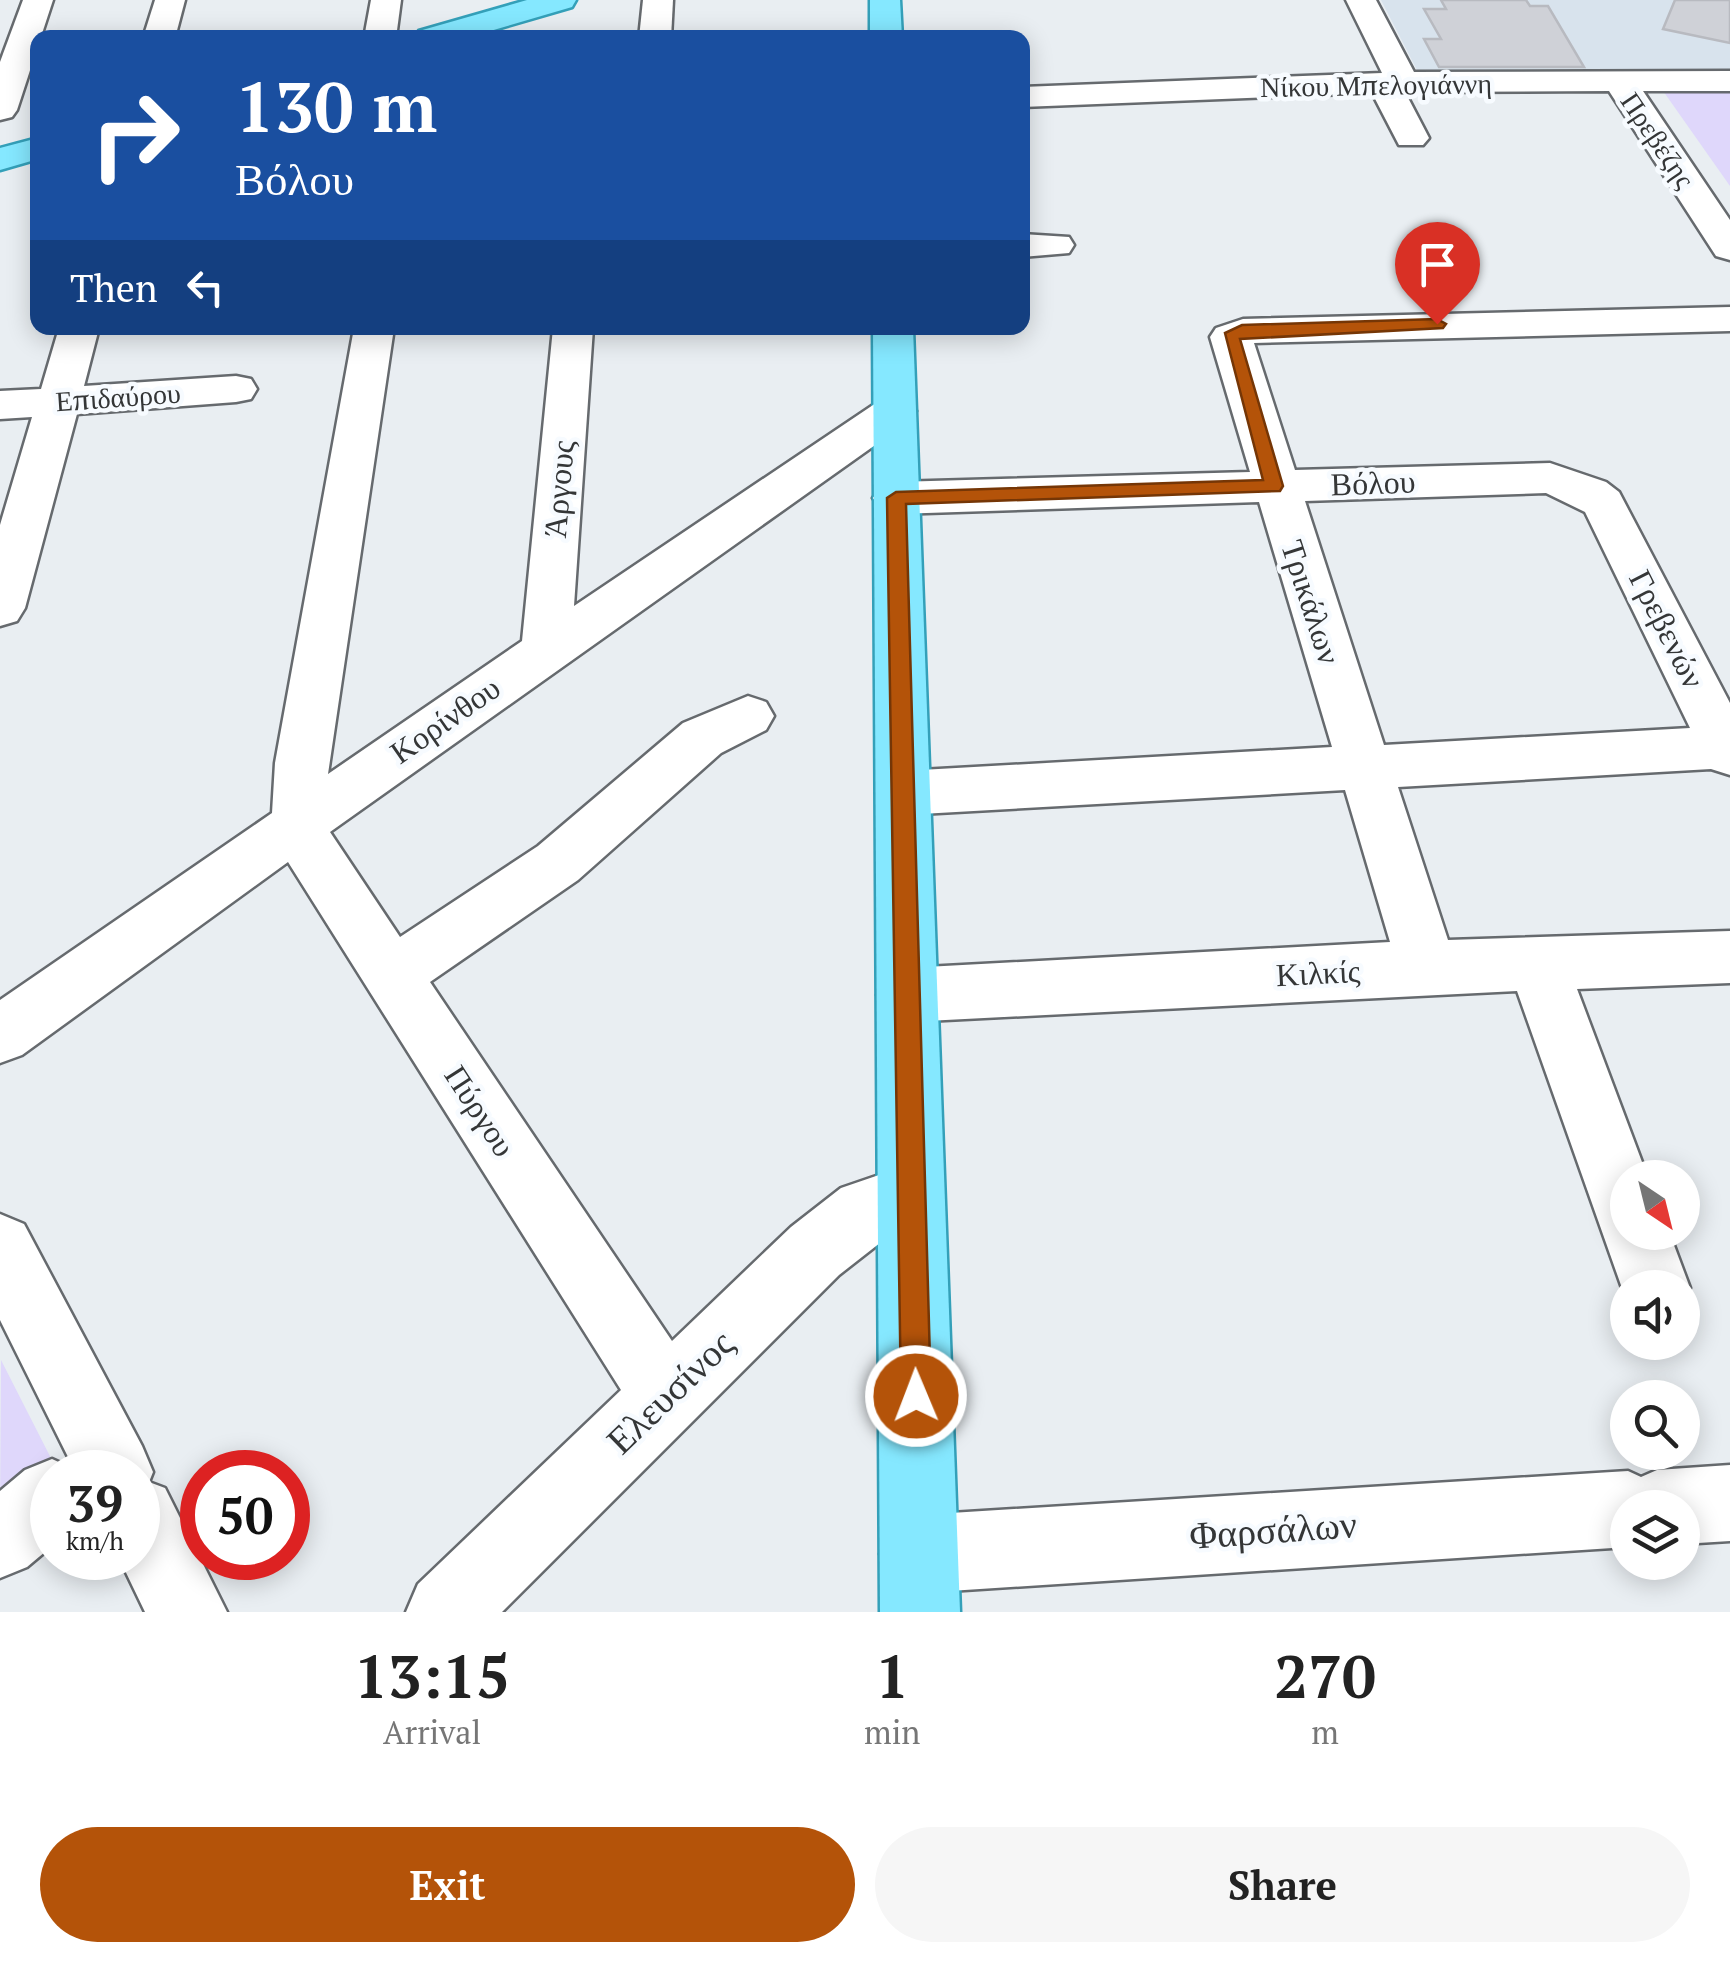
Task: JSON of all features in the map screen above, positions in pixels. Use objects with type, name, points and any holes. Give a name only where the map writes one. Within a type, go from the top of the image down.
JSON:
[{"type":"main road","points":[[452,30],[520,6],[561,0]]},
{"type":"main road","points":[[886,0],[886,30]]},
{"type":"main road","points":[[0,160],[30,151]]},
{"type":"main road","points":[[892,335],[920,1583]]},
{"type":"street","points":[[0,110],[38,0]]},
{"type":"street","points":[[161,30],[170,0]]},
{"type":"street","points":[[381,30],[386,0]]},
{"type":"street","points":[[655,30],[658,0]]},
{"type":"street","points":[[1361,0],[1411,138]]},
{"type":"street","name":"Νίκου Μπελογιάννη","points":[[1030,96],[1394,83],[1730,81]]},
{"type":"street","name":"Πρεβέζης","points":[[1620,82],[1726,237]]},
{"type":"street","name":"Τρικάλων","points":[[1427,967],[1274,486],[1231,337],[1242,330],[1730,319]]},
{"type":"street","points":[[0,608],[77,335]]},
{"type":"street","points":[[299,824],[302,763],[373,335]]},
{"type":"street","name":"Άργους","points":[[546,650],[571,335]]},
{"type":"street","name":"Επιδαύρου","points":[[0,406],[236,390]]},
{"type":"street","name":"Κορίνθου","points":[[0,1035],[546,650],[894,411]]},
{"type":"street","name":"Βόλου","points":[[896,498],[1550,478],[1590,493],[1603,503]]},
{"type":"street","name":"Γρεβενών","points":[[1603,503],[1728,751]]},
{"type":"street","points":[[391,975],[558,863],[702,738],[748,716]]},
{"type":"street","points":[[902,793],[1728,751]]},
{"type":"street","name":"Πύργου","points":[[299,824],[312,853],[666,1396]]},
{"type":"street","name":"Κιλκίς","points":[[906,995],[1427,967],[1730,957]]},
{"type":"street","points":[[1537,963],[1610,1164]]},
{"type":"street","name":"Ελευσίνος","points":[[446,1612],[837,1233],[866,1212],[911,1197]]},
{"type":"street","points":[[0,1248],[85,1450]]},
{"type":"street","points":[[1700,1505],[1730,1503]]},
{"type":"street","name":"Φαρσάλων","points":[[920,1583],[1610,1511]]},
{"type":"street","points":[[0,1540],[30,1522]]},
{"type":"street","points":[[160,1573],[187,1612]]},
{"type":"shaded area","points":[[1381,0],[1730,0],[1730,73],[1419,74]]},
{"type":"shaded area","points":[[1661,88],[1730,88],[1730,186]]},
{"type":"shaded area","points":[[1,1360],[47,1450],[30,1450],[30,1497],[0,1522]]},
{"type":"building","points":[[1441,0],[1526,0],[1530,6],[1548,6],[1584,67],[1439,67],[1424,39],[1441,39],[1424,9],[1446,9]]},
{"type":"building","points":[[1675,0],[1730,0],[1730,43],[1663,29]]},
{"type":"route","points":[[916,1396],[896,498],[1274,486],[1231,337],[1242,330],[1437,324]]}]
